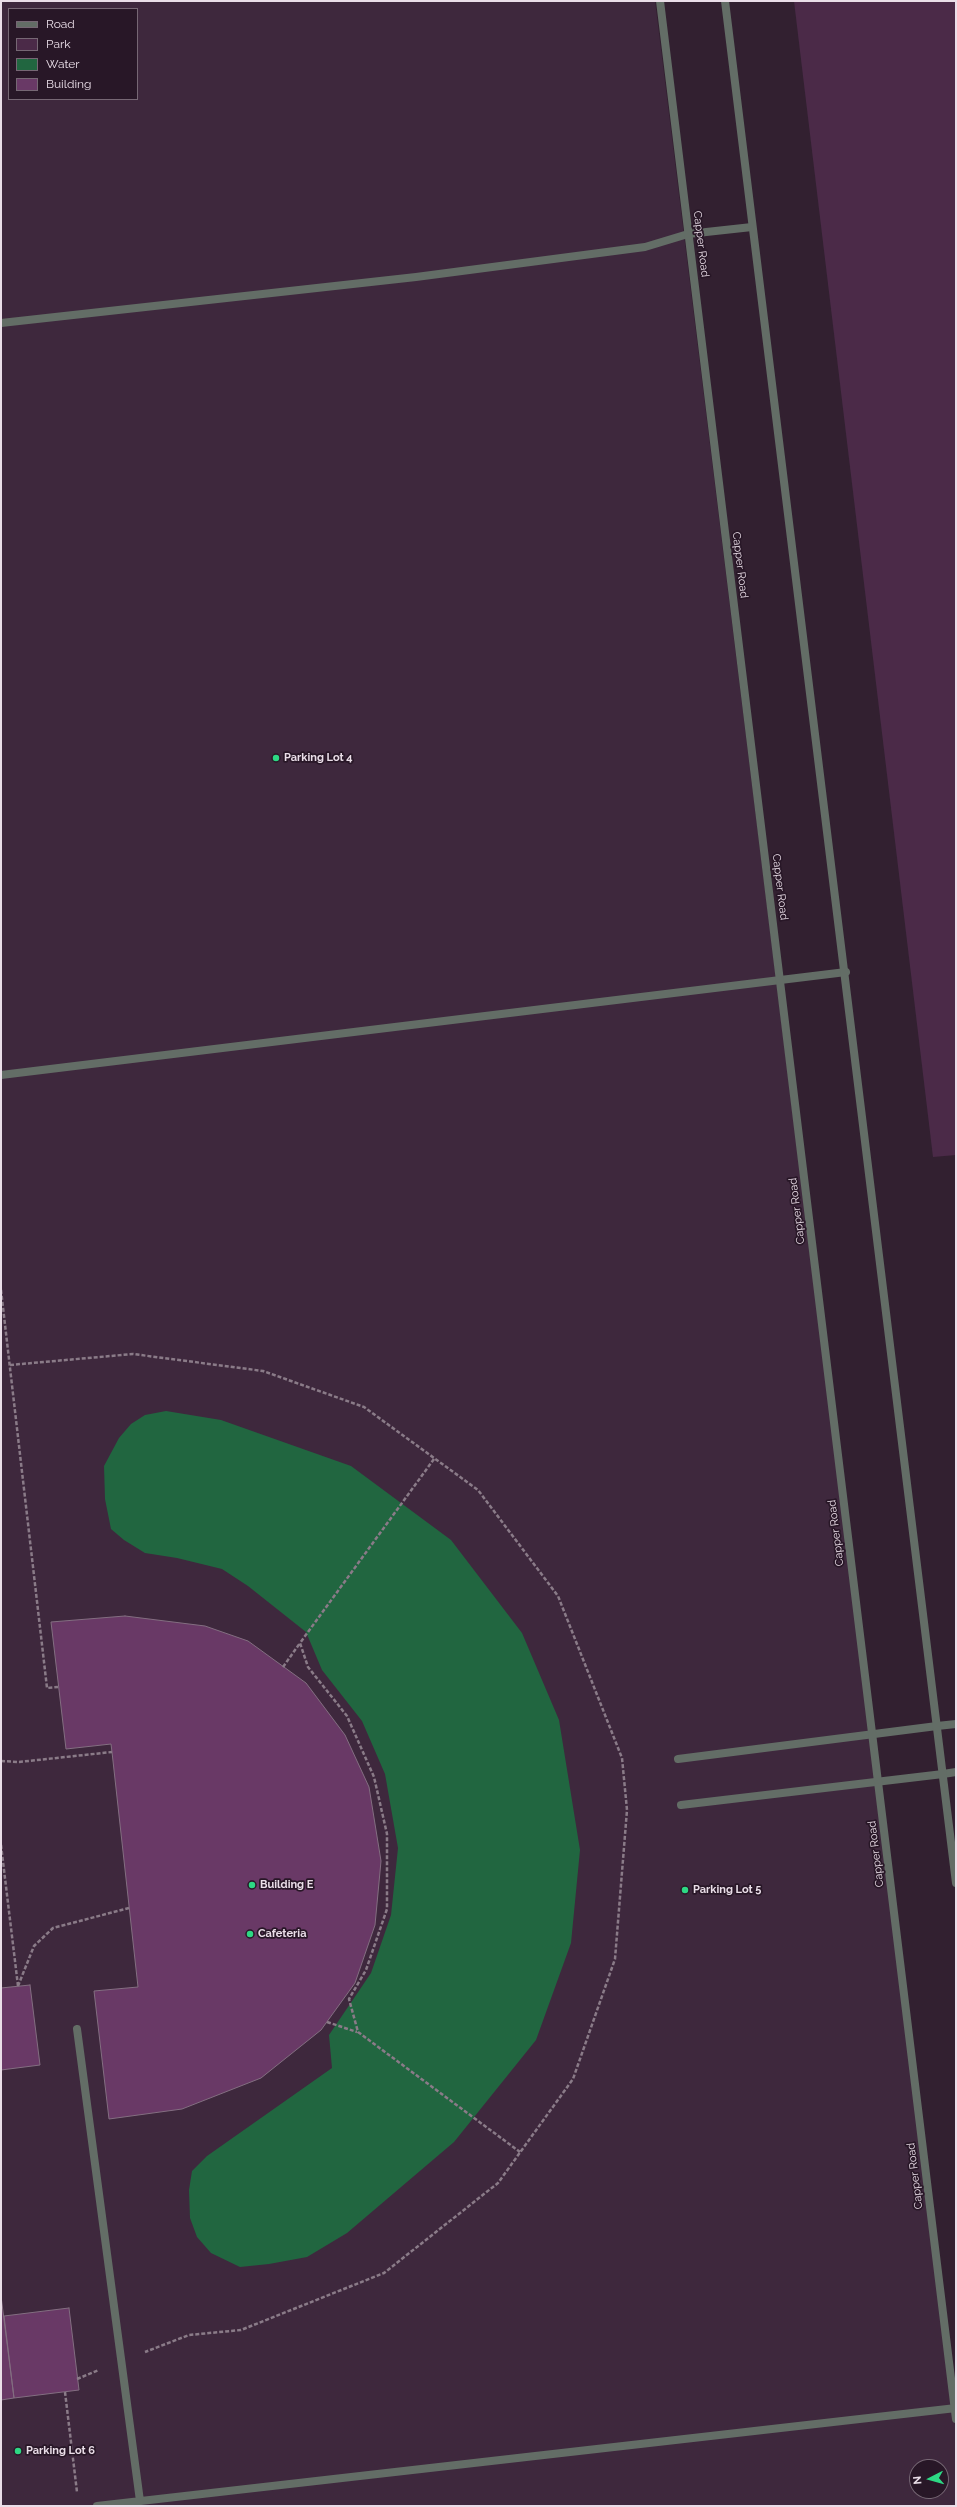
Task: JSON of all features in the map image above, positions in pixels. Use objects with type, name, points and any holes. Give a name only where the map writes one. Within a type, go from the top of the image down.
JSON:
[{"type":"street","name":"Capper Road","points":[[660,1],[956,2419]]},
{"type":"street","points":[[725,1],[846,972],[956,1883]]},
{"type":"street","points":[[1,323],[424,276],[645,247],[688,234],[752,227]]},
{"type":"street","points":[[1,1075],[846,972]]},
{"type":"street","points":[[678,1759],[872,1733],[956,1724]]},
{"type":"street","points":[[681,1805],[878,1783],[956,1772]]},
{"type":"street","points":[[77,2029],[140,2501]]},
{"type":"street","points":[[97,2506],[955,2408]]},
{"type":"path","points":[[1,1290],[47,1688],[58,1687]]},
{"type":"path","points":[[10,1365],[133,1354],[263,1371],[364,1407],[478,1490],[558,1596],[622,1758],[627,1810],[615,1959],[573,2079],[498,2183],[384,2272],[241,2330],[190,2335],[78,2379]]},
{"type":"path","points":[[284,1667],[434,1459]]},
{"type":"path","points":[[300,1643],[308,1667],[347,1716],[374,1777],[387,1834],[387,1909],[366,1970],[350,1999],[358,2032]]},
{"type":"path","points":[[1,1760],[19,1762],[112,1752]]},
{"type":"path","points":[[1,1845],[18,1986],[34,1946],[53,1928],[129,1908]]},
{"type":"path","points":[[327,2022],[358,2032],[520,2152]]},
{"type":"path","points":[[65,2392],[78,2498]]},
{"type":"shaded area","points":[[1,1],[655,1],[956,2433],[956,2506],[1,2506]]},
{"type":"green space","points":[[794,1],[956,1],[956,1155],[933,1157]]},
{"type":"water","points":[[166,1411],[221,1420],[351,1466],[451,1540],[522,1633],[559,1720],[580,1850],[571,1943],[536,2040],[454,2142],[347,2233],[307,2257],[269,2264],[240,2267],[211,2253],[197,2237],[190,2218],[189,2190],[192,2171],[207,2156],[332,2068],[329,2035],[371,1973],[391,1915],[398,1848],[385,1774],[362,1721],[322,1670],[306,1632],[248,1586],[222,1569],[177,1558],[145,1553],[124,1540],[111,1529],[105,1499],[104,1466],[119,1438],[131,1424],[145,1415]]},
{"type":"building","name":"Building E","points":[[125,1616],[205,1626],[248,1641],[306,1683],[345,1735],[369,1787],[381,1861],[375,1925],[355,1983],[321,2030],[261,2078],[182,2109],[109,2119],[94,1991],[138,1987],[112,1752],[111,1744],[66,1749],[51,1622]]},
{"type":"building","points":[[30,1985],[40,2065],[1,2070],[1,1988]]},
{"type":"building","points":[[1,2296],[14,2398],[1,2400]]},
{"type":"building","points":[[69,2308],[79,2390],[14,2398],[4,2316]]},
{"type":"place","name":"Parking Lot 4","points":[[276,758]]},
{"type":"place","name":"Building E","points":[[252,1885]]},
{"type":"place","name":"Parking Lot 5","points":[[685,1890]]},
{"type":"place","name":"Cafeteria","points":[[250,1934]]},
{"type":"place","name":"Parking Lot 6","points":[[18,2451]]}]
